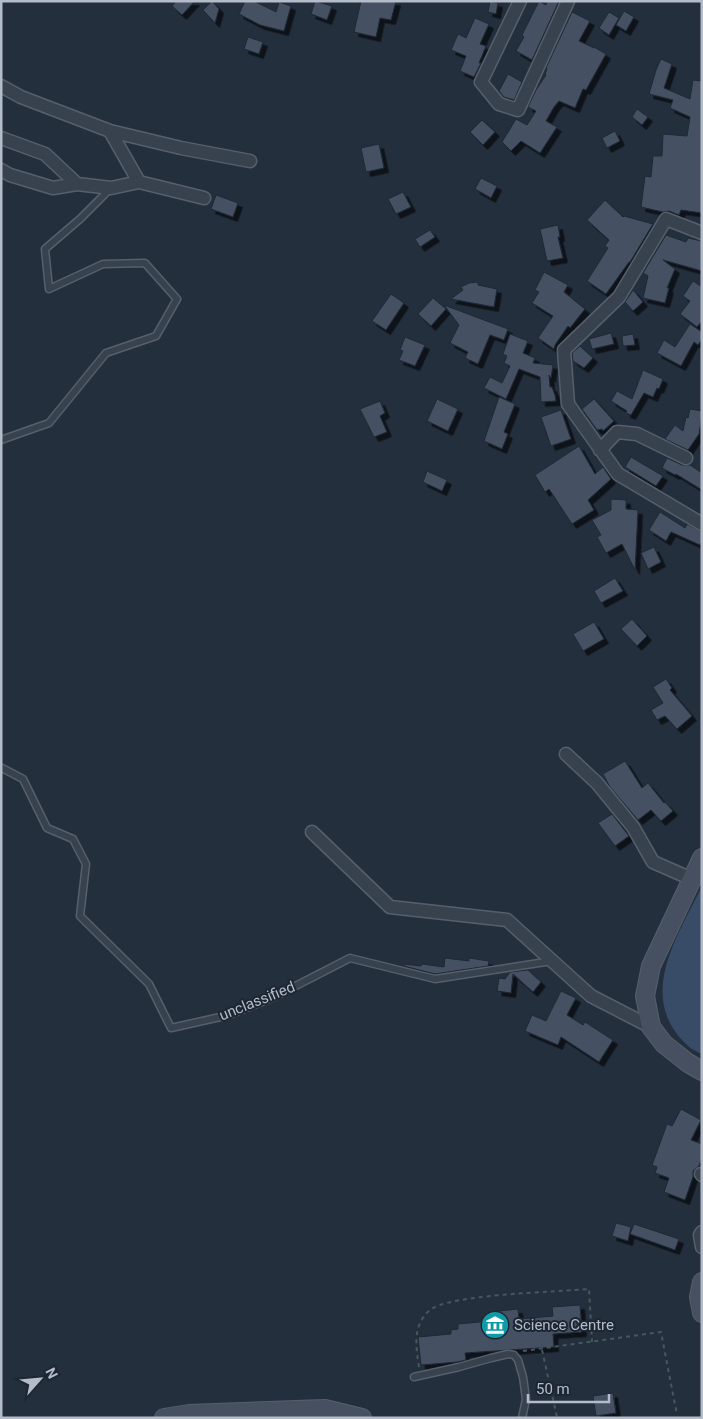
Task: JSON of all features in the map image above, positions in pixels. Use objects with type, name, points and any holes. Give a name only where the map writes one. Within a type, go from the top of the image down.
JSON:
[{"type":"main road","points":[[702,858],[651,966],[645,996],[650,1027],[664,1044],[688,1063],[702,1071]]},
{"type":"main road","points":[[702,1282],[700,1297],[702,1313]]},
{"type":"main road","points":[[164,1418],[189,1414],[326,1409],[362,1418]]},
{"type":"street","points":[[520,1],[481,82],[499,104],[518,110],[568,1]]},
{"type":"street","points":[[1,86],[20,97],[110,131],[181,148],[250,161]]},
{"type":"street","points":[[110,131],[139,182]]},
{"type":"street","points":[[1,138],[46,154],[77,184]]},
{"type":"street","points":[[1,170],[10,175],[53,188],[77,184],[111,188],[139,182],[204,198]]},
{"type":"street","points":[[702,234],[666,219],[619,297],[564,350],[568,404],[618,474],[702,524]]},
{"type":"street","points":[[600,450],[617,432],[637,434],[686,458]]},
{"type":"street","points":[[566,754],[597,783],[633,827],[653,862],[692,879]]},
{"type":"street","points":[[312,832],[390,907],[507,920],[591,996],[650,1027]]},
{"type":"street","points":[[702,1232],[700,1236],[702,1247]]},
{"type":"lane","points":[[1,440],[49,423],[106,353],[156,336],[177,299],[144,263],[103,264],[50,289],[45,249],[80,219],[111,188]]},
{"type":"lane","name":"unclassified","points":[[1,769],[22,780],[47,828],[73,839],[86,864],[80,916],[149,984],[172,1028],[229,1015],[274,997],[350,958],[435,979],[553,961]]},
{"type":"lane","points":[[417,1376],[459,1368],[508,1354],[514,1355],[518,1360],[523,1377],[526,1399],[522,1418]]},
{"type":"path","points":[[417,1376],[415,1338],[420,1323],[430,1310],[462,1299],[589,1289],[592,1342]]},
{"type":"path","points":[[514,1355],[520,1351],[542,1350],[661,1332],[677,1415]]},
{"type":"path","points":[[542,1350],[557,1417]]},
{"type":"water","points":[[702,886],[702,1054],[688,1046],[671,1025],[664,1006],[663,986],[666,966],[673,945]]},
{"type":"building","points":[[176,1],[195,1],[182,15],[172,6]]},
{"type":"building","points":[[212,1],[219,9],[215,23],[203,10]]},
{"type":"building","points":[[245,1],[254,1],[276,12],[279,2],[291,6],[284,31],[260,25],[239,14]]},
{"type":"building","points":[[315,1],[332,6],[327,20],[311,14]]},
{"type":"building","points":[[361,1],[396,1],[391,20],[380,18],[376,37],[354,32]]},
{"type":"building","points":[[490,1],[498,3],[496,14],[488,12]]},
{"type":"building","points":[[539,1],[546,5],[547,1],[559,1],[532,60],[516,51]]},
{"type":"building","points":[[624,11],[634,17],[626,31],[616,25]]},
{"type":"building","points":[[572,12],[590,21],[579,41],[606,54],[586,90],[583,89],[575,108],[559,101],[554,107],[546,121],[557,127],[540,153],[521,141],[511,151],[502,142],[516,119],[527,125],[536,111],[528,107],[546,75],[546,68]]},
{"type":"building","points":[[609,12],[619,18],[609,35],[599,28]]},
{"type":"building","points":[[475,18],[489,24],[480,44],[486,46],[474,77],[460,71],[466,56],[451,50],[458,34],[466,38]]},
{"type":"building","points":[[248,37],[263,42],[259,54],[244,49]]},
{"type":"building","points":[[661,59],[672,64],[664,88],[690,99],[693,80],[702,81],[702,213],[681,210],[679,215],[669,211],[663,212],[641,207],[645,176],[651,177],[653,156],[662,156],[663,134],[687,136],[690,117],[670,108],[673,100],[649,94]]},
{"type":"building","points":[[508,74],[522,82],[514,100],[504,97],[499,91]]},
{"type":"building","points":[[637,109],[648,117],[642,125],[632,117]]},
{"type":"building","points":[[482,120],[495,132],[483,145],[470,132]]},
{"type":"building","points":[[615,131],[620,141],[607,148],[602,138]]},
{"type":"building","points":[[379,144],[384,168],[366,172],[361,148]]},
{"type":"building","points":[[481,178],[497,186],[491,198],[475,189]]},
{"type":"building","points":[[403,192],[411,207],[396,214],[388,199]]},
{"type":"building","points":[[216,195],[238,203],[233,217],[211,209]]},
{"type":"building","points":[[605,200],[623,217],[653,224],[630,262],[606,294],[587,281],[608,248],[605,246],[609,240],[587,220]]},
{"type":"building","points":[[558,225],[560,237],[558,237],[563,258],[547,261],[540,229]]},
{"type":"building","points":[[430,230],[435,237],[420,247],[415,239]]},
{"type":"building","points":[[666,235],[686,242],[688,238],[702,241],[702,271],[663,260],[675,269],[667,288],[669,288],[665,303],[643,298],[648,276],[643,273]]},
{"type":"building","points":[[544,272],[568,285],[564,292],[585,309],[570,328],[568,326],[554,349],[538,338],[553,316],[532,303],[539,292],[535,290]]},
{"type":"building","points":[[693,281],[702,287],[702,321],[697,327],[680,314],[690,301],[683,296]]},
{"type":"building","points":[[478,282],[478,285],[497,289],[494,307],[451,299],[463,290],[461,287],[469,283]]},
{"type":"building","points":[[633,290],[643,302],[633,311],[625,302]]},
{"type":"building","points":[[391,294],[404,303],[386,330],[372,321]]},
{"type":"building","points":[[433,298],[446,309],[431,326],[418,314]]},
{"type":"building","points":[[444,305],[508,329],[504,340],[490,335],[478,364],[465,358],[468,352],[450,343],[459,325]]},
{"type":"building","points":[[690,324],[702,332],[702,339],[698,345],[694,342],[681,366],[657,353],[664,340],[675,347]]},
{"type":"building","points":[[611,333],[614,344],[592,349],[589,339]]},
{"type":"building","points":[[510,334],[528,341],[523,353],[535,358],[533,363],[553,365],[551,378],[549,375],[550,387],[552,387],[556,401],[541,402],[540,377],[519,369],[506,399],[484,388],[490,377],[502,383],[510,366],[504,363],[507,356],[503,354]]},
{"type":"building","points":[[633,334],[635,345],[623,346],[622,336]]},
{"type":"building","points":[[405,337],[425,345],[415,366],[399,360],[403,351],[400,350]]},
{"type":"building","points":[[580,346],[593,358],[584,368],[573,361],[572,353]]},
{"type":"building","points":[[643,370],[663,379],[653,397],[644,393],[631,415],[611,401],[617,391],[632,399]]},
{"type":"building","points":[[499,397],[515,404],[504,432],[508,434],[502,449],[484,441]]},
{"type":"building","points":[[437,399],[458,409],[448,431],[427,421]]},
{"type":"building","points":[[594,399],[614,421],[603,431],[602,429],[597,430],[582,409]]},
{"type":"building","points":[[380,401],[385,413],[380,416],[387,432],[374,437],[360,409]]},
{"type":"building","points":[[690,409],[702,411],[702,414],[699,434],[688,450],[665,439],[675,425],[683,431]]},
{"type":"building","points":[[561,410],[571,439],[551,446],[541,417]]},
{"type":"building","points":[[579,446],[595,474],[603,467],[611,479],[588,500],[594,510],[572,524],[549,489],[545,492],[535,475]]},
{"type":"building","points":[[631,457],[663,476],[656,486],[625,467]]},
{"type":"building","points":[[667,458],[682,465],[690,465],[702,473],[702,490],[662,468]]},
{"type":"building","points":[[427,471],[447,480],[442,491],[423,482]]},
{"type":"building","points":[[611,499],[626,500],[626,509],[638,510],[635,570],[622,544],[606,553],[597,537],[601,535],[592,520],[611,510]]},
{"type":"building","points":[[660,512],[685,528],[687,524],[702,532],[700,545],[671,532],[666,541],[649,530]]},
{"type":"building","points":[[654,547],[661,562],[648,569],[641,553]]},
{"type":"building","points":[[615,578],[623,591],[601,603],[594,591]]},
{"type":"building","points":[[632,619],[647,636],[637,646],[621,629]]},
{"type":"building","points":[[594,622],[604,639],[583,651],[573,634]]},
{"type":"building","points":[[666,679],[672,688],[670,690],[692,716],[677,729],[665,716],[657,720],[651,710],[663,703],[653,687]]},
{"type":"building","points":[[625,761],[642,788],[648,783],[673,811],[661,821],[651,810],[638,820],[610,787],[603,774]]},
{"type":"building","points":[[612,814],[629,836],[615,846],[598,823]]},
{"type":"building","points":[[445,958],[469,961],[469,958],[489,961],[488,966],[435,974],[404,966],[404,964],[421,966],[422,964],[444,967]]},
{"type":"building","points":[[528,970],[541,982],[533,992],[513,974],[511,993],[497,991],[499,978],[505,979],[510,972]]},
{"type":"building","points":[[561,991],[576,998],[567,1015],[583,1025],[585,1022],[613,1040],[599,1062],[561,1037],[558,1045],[525,1031],[532,1015],[546,1021]]},
{"type":"building","points":[[681,1109],[701,1120],[691,1140],[702,1144],[702,1158],[699,1166],[693,1171],[693,1177],[685,1200],[664,1192],[669,1178],[655,1173],[657,1167],[652,1165],[667,1124],[672,1126]]},
{"type":"building","points":[[616,1223],[631,1227],[628,1241],[612,1236]]},
{"type":"building","points":[[634,1224],[679,1239],[675,1250],[630,1234]]},
{"type":"building","points":[[580,1305],[582,1332],[553,1334],[554,1347],[465,1353],[466,1360],[421,1365],[418,1337],[451,1334],[451,1330],[458,1329],[458,1324],[490,1321],[489,1312],[518,1309],[519,1319],[553,1316],[552,1307]]},
{"type":"building","points":[[613,1393],[616,1413],[596,1416],[593,1396]]},
{"type":"place","name":"Science Centre","points":[[495,1325]]}]
